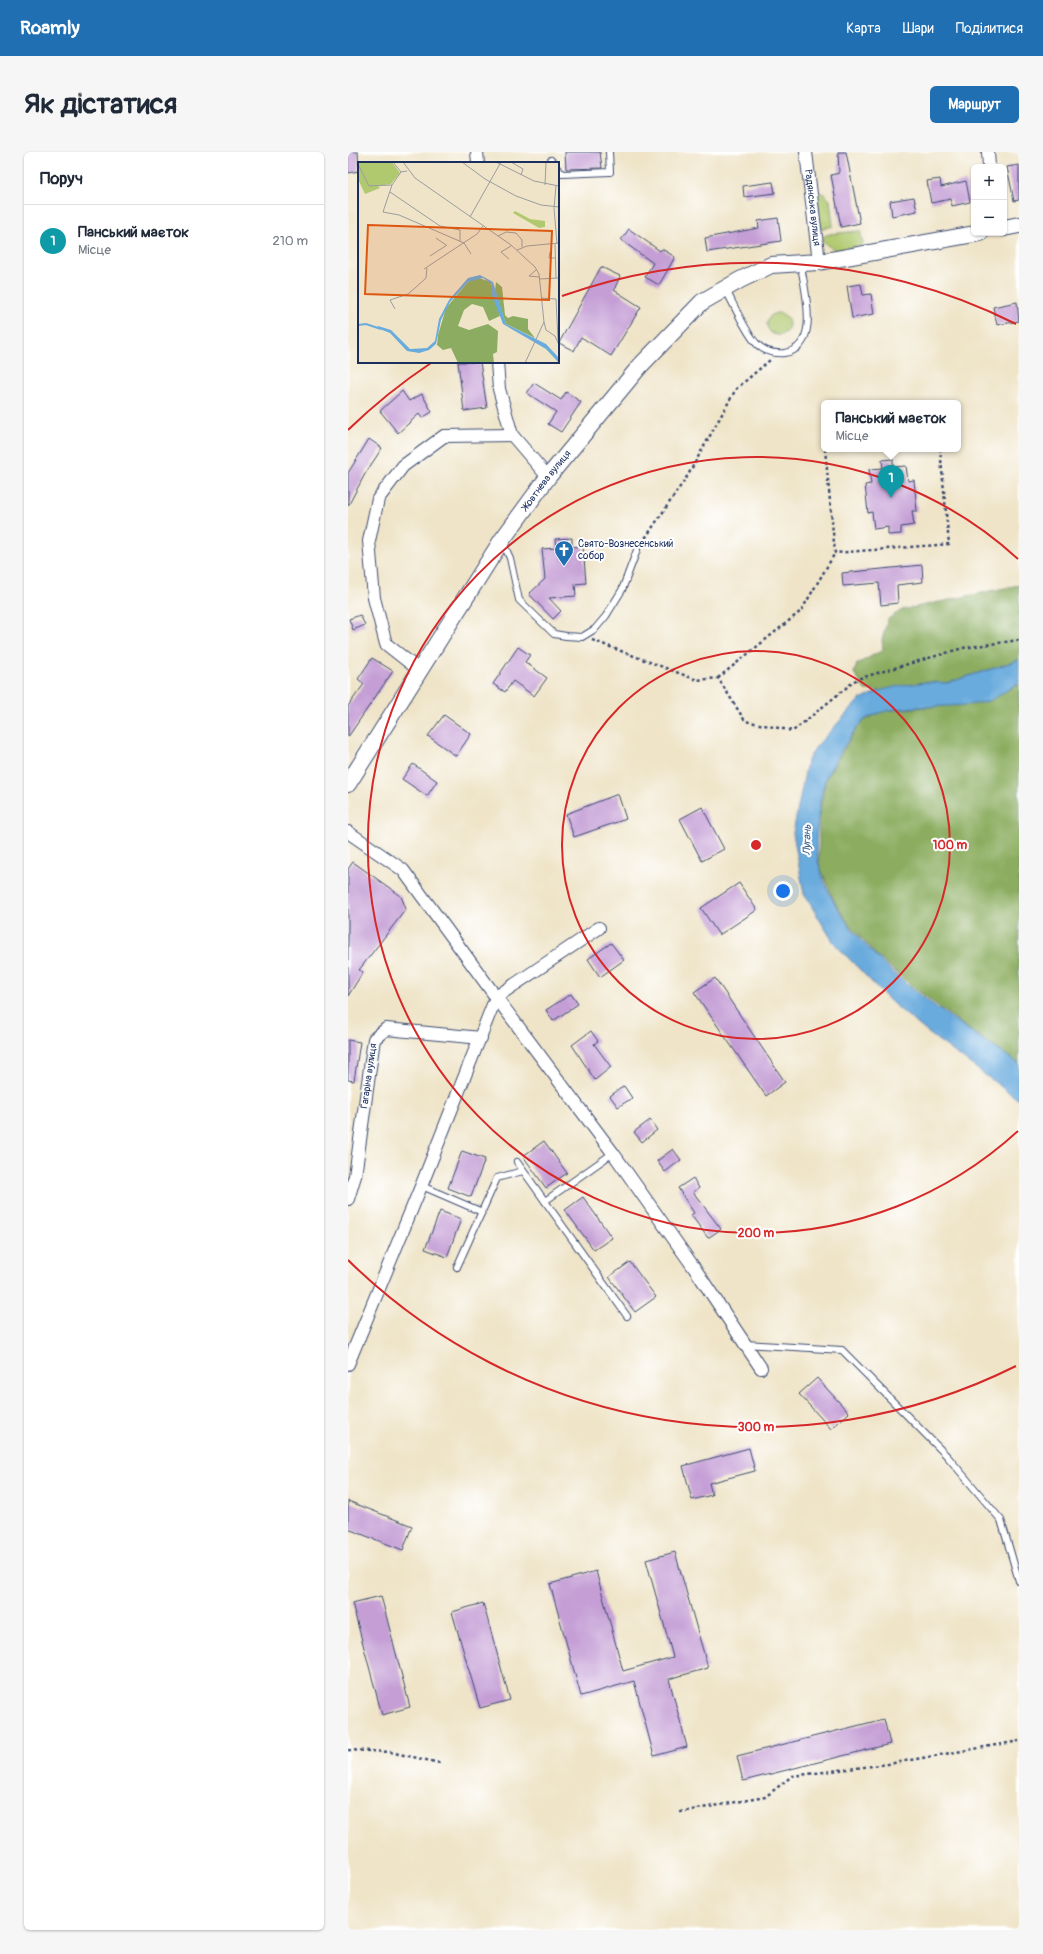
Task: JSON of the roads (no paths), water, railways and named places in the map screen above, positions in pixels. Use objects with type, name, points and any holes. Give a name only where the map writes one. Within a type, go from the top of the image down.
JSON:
[{"type":"street","points":[[477,152],[478,162]]},
{"type":"street","name":"Радянська вулиця","points":[[806,152],[819,262]]},
{"type":"street","points":[[988,152],[990,164]]},
{"type":"street","points":[[1007,227],[1019,225]]},
{"type":"street","name":"Жовтнева вулиця","points":[[348,784],[502,540],[548,477],[635,372],[702,302],[725,288],[771,265],[819,262],[971,235]]},
{"type":"street","points":[[497,363],[499,389],[512,435],[548,477]]},
{"type":"street","points":[[419,670],[386,644],[374,598],[369,541],[378,499],[403,466],[444,436],[512,435]]},
{"type":"street","points":[[348,832],[403,870],[613,1153],[695,1269],[761,1368]]},
{"type":"street","points":[[348,1364],[422,1186],[496,997],[599,928]]},
{"type":"street","name":"Гагаріна вулиця","points":[[348,1199],[355,1176],[374,1039],[386,1029],[480,1038]]},
{"type":"lane","points":[[559,170],[562,174],[610,172],[609,152]]},
{"type":"lane","points":[[725,288],[756,343],[764,349],[778,354],[794,350],[800,344],[808,330],[808,318],[800,262]]},
{"type":"lane","points":[[502,540],[510,558],[519,600],[554,634],[582,637],[595,629],[606,616],[622,590],[637,550]]},
{"type":"lane","points":[[545,1201],[613,1153]]},
{"type":"lane","points":[[517,1162],[627,1316]]},
{"type":"lane","points":[[457,1267],[497,1178],[523,1171]]},
{"type":"lane","points":[[422,1186],[482,1212]]},
{"type":"lane","points":[[745,1344],[842,1350],[947,1456],[1001,1520],[1019,1581]]},
{"type":"water","name":"Лугань","points":[[1019,660],[1019,683],[989,701],[971,705],[902,708],[885,711],[871,716],[860,724],[842,750],[826,778],[822,790],[816,841],[818,860],[829,892],[847,923],[871,951],[929,1002],[1019,1064],[1019,1100],[927,1032],[891,1002],[834,943],[804,894],[793,833],[807,762],[815,748],[860,699],[882,690],[899,686],[926,682],[947,683]]},
{"type":"place","name":"Панський маєток","points":[[891,498]]},
{"type":"place","name":"Свято-Вознесенський собор","points":[[564,567]]}]
